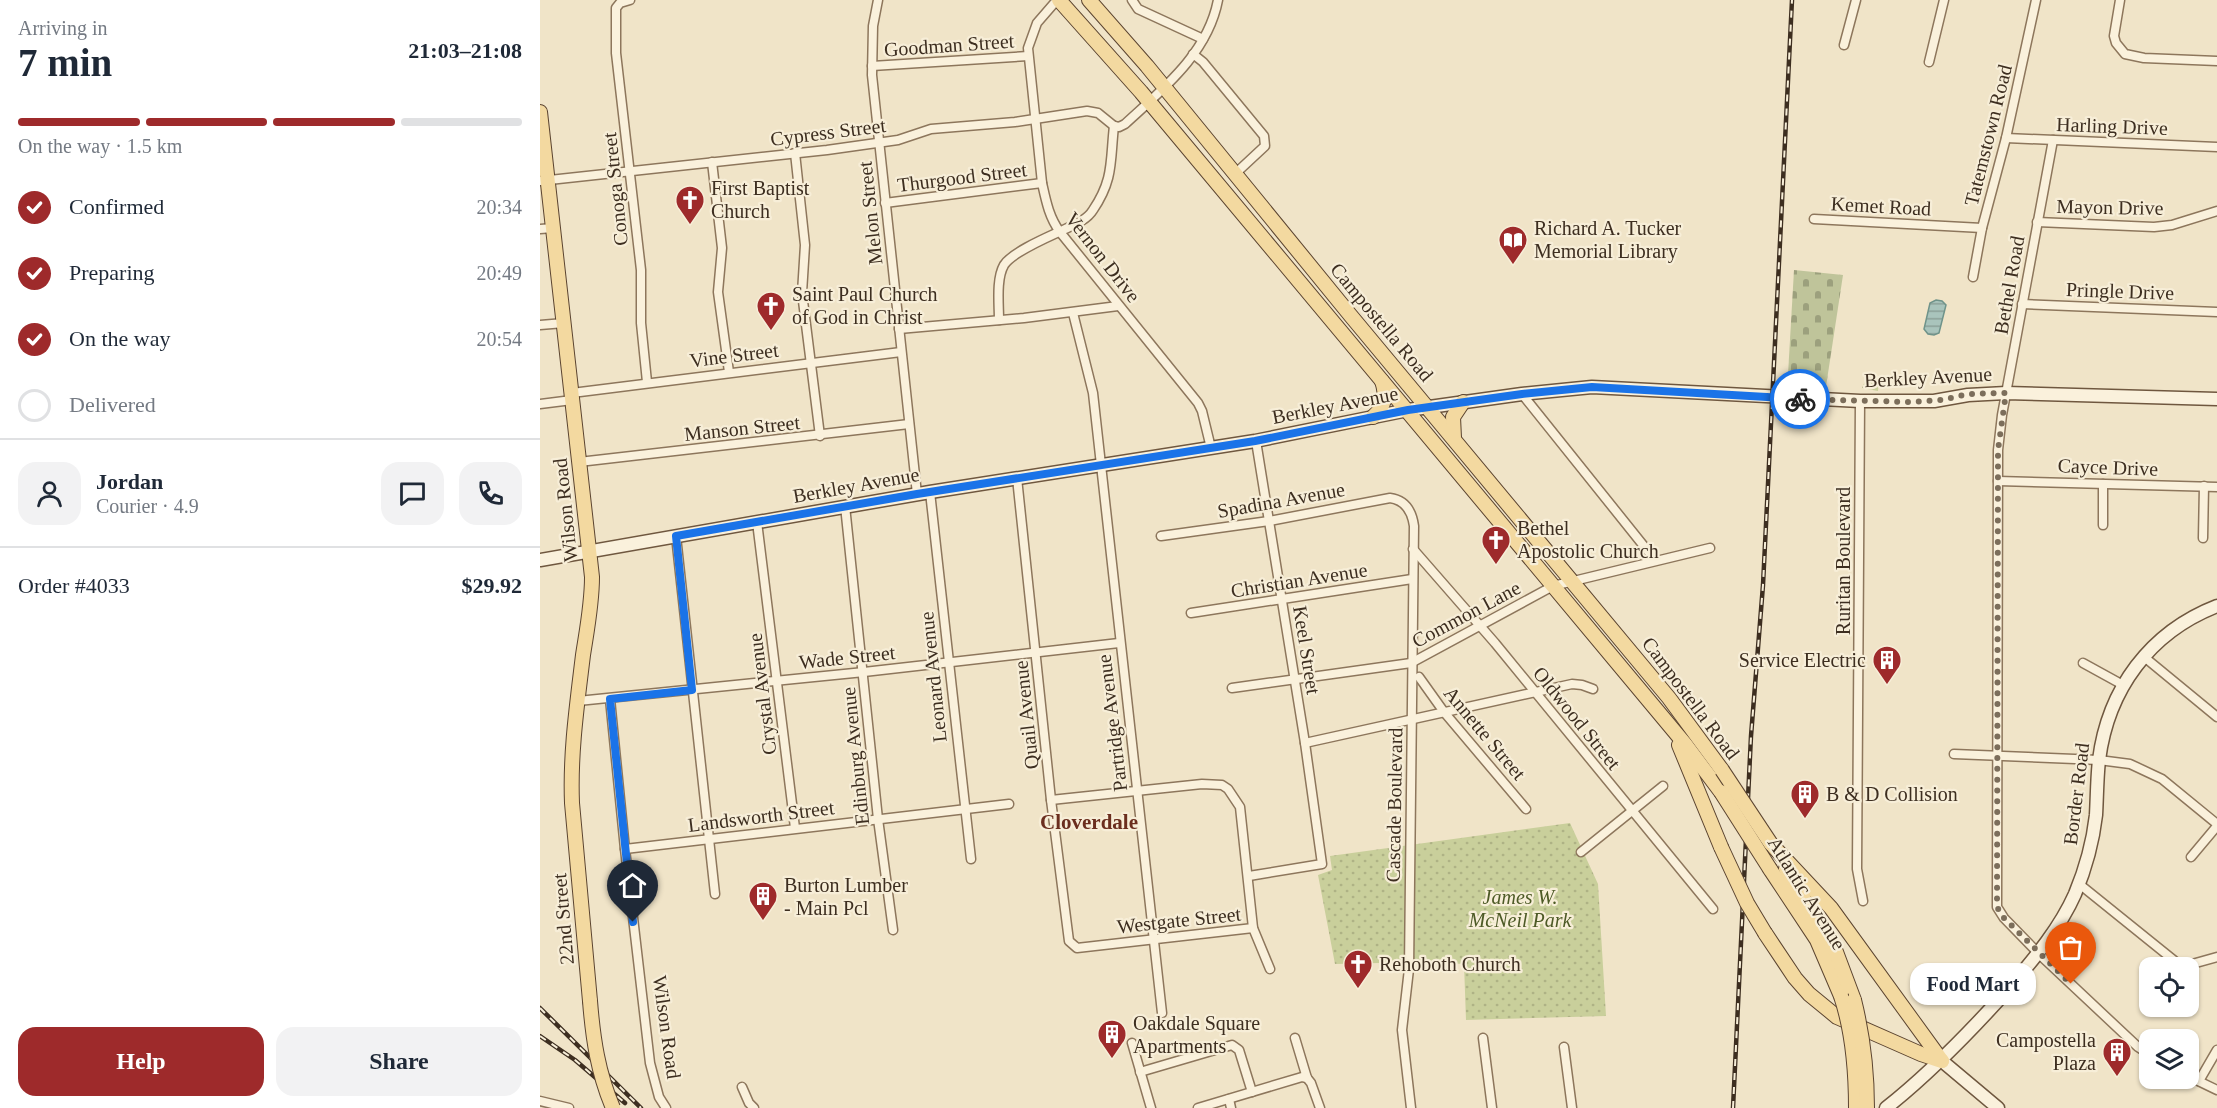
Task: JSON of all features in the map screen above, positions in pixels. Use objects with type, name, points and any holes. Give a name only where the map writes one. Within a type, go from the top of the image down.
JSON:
[{"type":"main road","name":"Campostella Road","points":[[1058,0],[1149,102],[1667,722]]},
{"type":"main road","name":"Campostella Road","points":[[1089,0],[1165,87],[1669,698],[1722,770],[1771,844]]},
{"type":"main road","name":"Wilson Road","points":[[540,112],[547,229],[564,323],[590,552],[591,605],[584,653]]},
{"type":"main road","points":[[1373,417],[1385,401],[1382,379]]},
{"type":"main road","points":[[1454,438],[1453,417],[1463,402]]},
{"type":"main road","name":"22nd Street","points":[[584,653],[573,738],[572,796],[595,1056],[600,1076],[613,1108]]},
{"type":"main road","points":[[1667,722],[1692,774],[1721,847],[1747,903],[1795,978],[1809,994],[1838,1017],[1920,1054],[1942,1060]]},
{"type":"main road","name":"Atlantic Avenue","points":[[1667,722],[1721,792],[1816,940],[1848,998],[1855,1064],[1856,1108]]},
{"type":"main road","points":[[1771,844],[1831,908],[1942,1060]]},
{"type":"main road","name":"Atlantic Avenue","points":[[1771,844],[1836,952],[1866,1065],[1867,1108]]},
{"type":"street","name":"Conoga Street","points":[[630,0],[618,5],[615,12],[616,53],[641,270],[640,323],[647,382]]},
{"type":"street","name":"Melon Street","points":[[878,0],[873,26],[872,66],[917,494]]},
{"type":"street","name":"Vernon Drive","points":[[1058,0],[1033,30],[1028,48],[1046,205],[1060,232],[1198,403],[1202,411],[1210,448]]},
{"type":"street","points":[[1132,0],[1138,9],[1203,39]]},
{"type":"street","points":[[999,320],[1001,274],[1005,265],[1011,258],[1089,216],[1108,183],[1114,126],[1122,126],[1149,102],[1193,54],[1216,11],[1218,0]]},
{"type":"street","points":[[1844,45],[1856,0]]},
{"type":"street","points":[[1929,62],[1944,0]]},
{"type":"street","name":"Tatemstown Road","points":[[1973,277],[1982,228],[2006,138],[2036,0]]},
{"type":"street","points":[[2120,0],[2114,36],[2116,43],[2125,54],[2144,58],[2217,61]]},
{"type":"street","points":[[1193,54],[1203,62],[1264,136],[1266,146],[1236,173]]},
{"type":"street","name":"Goodman Street","points":[[872,66],[1028,57]]},
{"type":"street","name":"Cypress Street","points":[[544,180],[898,140],[931,129],[1035,119],[1087,111],[1098,113],[1114,126]]},
{"type":"street","name":"Harling Drive","points":[[2006,138],[2217,147]]},
{"type":"street","name":"Bethel Road","points":[[2053,140],[1999,432],[1997,907],[2004,918],[2039,954],[2139,1048]]},
{"type":"street","points":[[795,153],[805,245],[802,293],[820,436]]},
{"type":"street","points":[[712,162],[722,248],[718,291],[729,372]]},
{"type":"street","name":"Thurgood Street","points":[[885,203],[1042,183]]},
{"type":"street","name":"Mayon Drive","points":[[2037,222],[2154,227],[2178,224],[2217,211]]},
{"type":"street","name":"Kemet Road","points":[[1814,219],[1982,228]]},
{"type":"street","name":"Pringle Drive","points":[[2022,304],[2217,312]]},
{"type":"street","points":[[899,329],[1073,313],[1118,306]]},
{"type":"street","name":"Partridge Avenue","points":[[1073,313],[1091,383],[1162,1013]]},
{"type":"street","points":[[540,325],[564,323]]},
{"type":"street","name":"Vine Street","points":[[540,404],[647,382],[901,352]]},
{"type":"street","name":"Berkley Avenue","points":[[540,560],[917,494],[1256,441],[1408,410],[1592,387],[1860,401],[1934,401],[1968,394],[2006,393],[2217,399]]},
{"type":"street","points":[[1522,394],[1656,560]]},
{"type":"street","name":"Ruritan Boulevard","points":[[1860,401],[1857,869],[1863,901]]},
{"type":"street","name":"Manson Street","points":[[579,462],[909,424]]},
{"type":"street","name":"Keel Street","points":[[1249,876],[1322,864],[1305,743],[1256,441]]},
{"type":"street","name":"Quail Avenue","points":[[1017,478],[1051,800],[1068,937],[1073,946]]},
{"type":"street","name":"Cayce Drive","points":[[1998,481],[2217,487]]},
{"type":"street","points":[[2103,484],[2103,525]]},
{"type":"street","points":[[2203,538],[2204,486]]},
{"type":"street","name":"Leonard Avenue","points":[[930,492],[971,859]]},
{"type":"street","name":"Spadina Avenue","points":[[1161,536],[1269,521],[1381,499],[1396,499],[1405,504]]},
{"type":"street","name":"Cascade Boulevard","points":[[1405,504],[1413,519],[1413,549],[1409,969],[1402,1030],[1411,1108]]},
{"type":"street","name":"Edinburg Avenue","points":[[845,506],[878,819],[893,930]]},
{"type":"street","name":"Crystal Avenue","points":[[757,522],[795,828]]},
{"type":"street","points":[[676,536],[715,894]]},
{"type":"street","name":"Common Lane","points":[[1233,688],[1411,663],[1553,586],[1710,548]]},
{"type":"street","name":"Oldwood Street","points":[[1413,549],[1495,643],[1713,909]]},
{"type":"street","name":"Christian Avenue","points":[[1191,613],[1412,579]]},
{"type":"street","name":"Border Road","points":[[1886,1108],[1942,1060],[2039,954],[2064,916],[2087,857],[2094,824],[2099,760],[2106,724],[2122,685],[2143,656],[2182,623],[2217,606]]},
{"type":"street","name":"Wade Street","points":[[578,701],[1119,643]]},
{"type":"street","points":[[2143,656],[2217,717]]},
{"type":"street","points":[[2083,663],[2122,685]]},
{"type":"street","name":"Annette Street","points":[[1419,677],[1444,712],[1526,809]]},
{"type":"street","points":[[1305,743],[1533,692],[1577,684],[1593,689]]},
{"type":"street","name":"Wilson Road","points":[[610,699],[650,1063],[655,1088],[666,1108]]},
{"type":"street","points":[[1954,754],[2099,760],[2130,764],[2145,769],[2162,779],[2217,825],[2191,857]]},
{"type":"street","name":"Westgate Street","points":[[1073,946],[1077,948],[1253,928],[1240,807],[1228,789],[1222,785],[1213,784],[1136,790]]},
{"type":"street","points":[[1581,852],[1663,786]]},
{"type":"street","points":[[1051,800],[1136,790]]},
{"type":"street","name":"Landsworth Street","points":[[625,849],[1009,804]]},
{"type":"street","points":[[2078,884],[2176,962],[2185,966],[2217,957]]},
{"type":"street","points":[[1253,928],[1270,969]]},
{"type":"street","points":[[1295,1038],[1307,1078],[1320,1108]]},
{"type":"street","points":[[1483,1038],[1492,1108]]},
{"type":"street","points":[[1132,1043],[1151,1108]]},
{"type":"street","points":[[1140,1072],[1232,1045],[1239,1050],[1252,1092]]},
{"type":"street","points":[[1563,1047],[1572,1108]]},
{"type":"street","points":[[2217,1050],[2199,1081],[2217,1090]]},
{"type":"street","points":[[1942,1060],[1998,1108]]},
{"type":"street","points":[[1198,1108],[1230,1104],[1252,1092],[1302,1077],[1307,1078]]},
{"type":"street","points":[[742,1087],[749,1103],[754,1108]]},
{"type":"street","points":[[540,1101],[569,1108]]},
{"type":"green space","points":[[1794,270],[1843,275],[1825,393],[1787,392]]},
{"type":"green space","points":[[1867,377],[1879,379],[1878,391],[1862,388]]},
{"type":"green space","name":"James W. McNeil Park","points":[[1570,823],[1598,884],[1606,1016],[1466,1020],[1464,964],[1424,962],[1335,964],[1318,875],[1332,870],[1330,856]]},
{"type":"water","points":[[1936,300],[1946,305],[1939,333],[1934,335],[1928,334],[1924,329],[1930,303]]},
{"type":"railway","points":[[1733,1108],[1751,736],[1763,585],[1792,0]]},
{"type":"railway","points":[[540,1008],[641,1108]]},
{"type":"railway","points":[[540,1036],[575,1060],[625,1103]]},
{"type":"way so far","points":[[1800,399],[1911,402],[1942,400],[1968,394],[2006,393],[1998,450],[1997,907],[2004,918],[2071,984]]},
{"type":"place","name":"First Baptist Church","points":[[690,226]]},
{"type":"place","name":"Richard A. Tucker Memorial Library","points":[[1513,266]]},
{"type":"place","name":"Saint Paul Church of God in Christ","points":[[771,332]]},
{"type":"place","name":"Bethel Apostolic Church","points":[[1496,566]]},
{"type":"place","name":"Service Electric","points":[[1887,686]]},
{"type":"place","name":"B & D Collision","points":[[1805,820]]},
{"type":"place","name":"Burton Lumber - Main Pcl","points":[[763,922]]},
{"type":"place","name":"Food Mart","points":[[2071,984]]},
{"type":"place","name":"Rehoboth Church","points":[[1358,990]]},
{"type":"place","name":"Oakdale Square Apartments","points":[[1112,1060]]},
{"type":"place","name":"Campostella Plaza","points":[[2117,1078]]},
{"type":"district","name":"Cloverdale","points":[[1089,822]]},
{"type":"route","points":[[633,922],[610,699],[692,690],[676,536],[917,494],[1255,441],[1408,410],[1522,394],[1592,387],[1800,399]]}]
